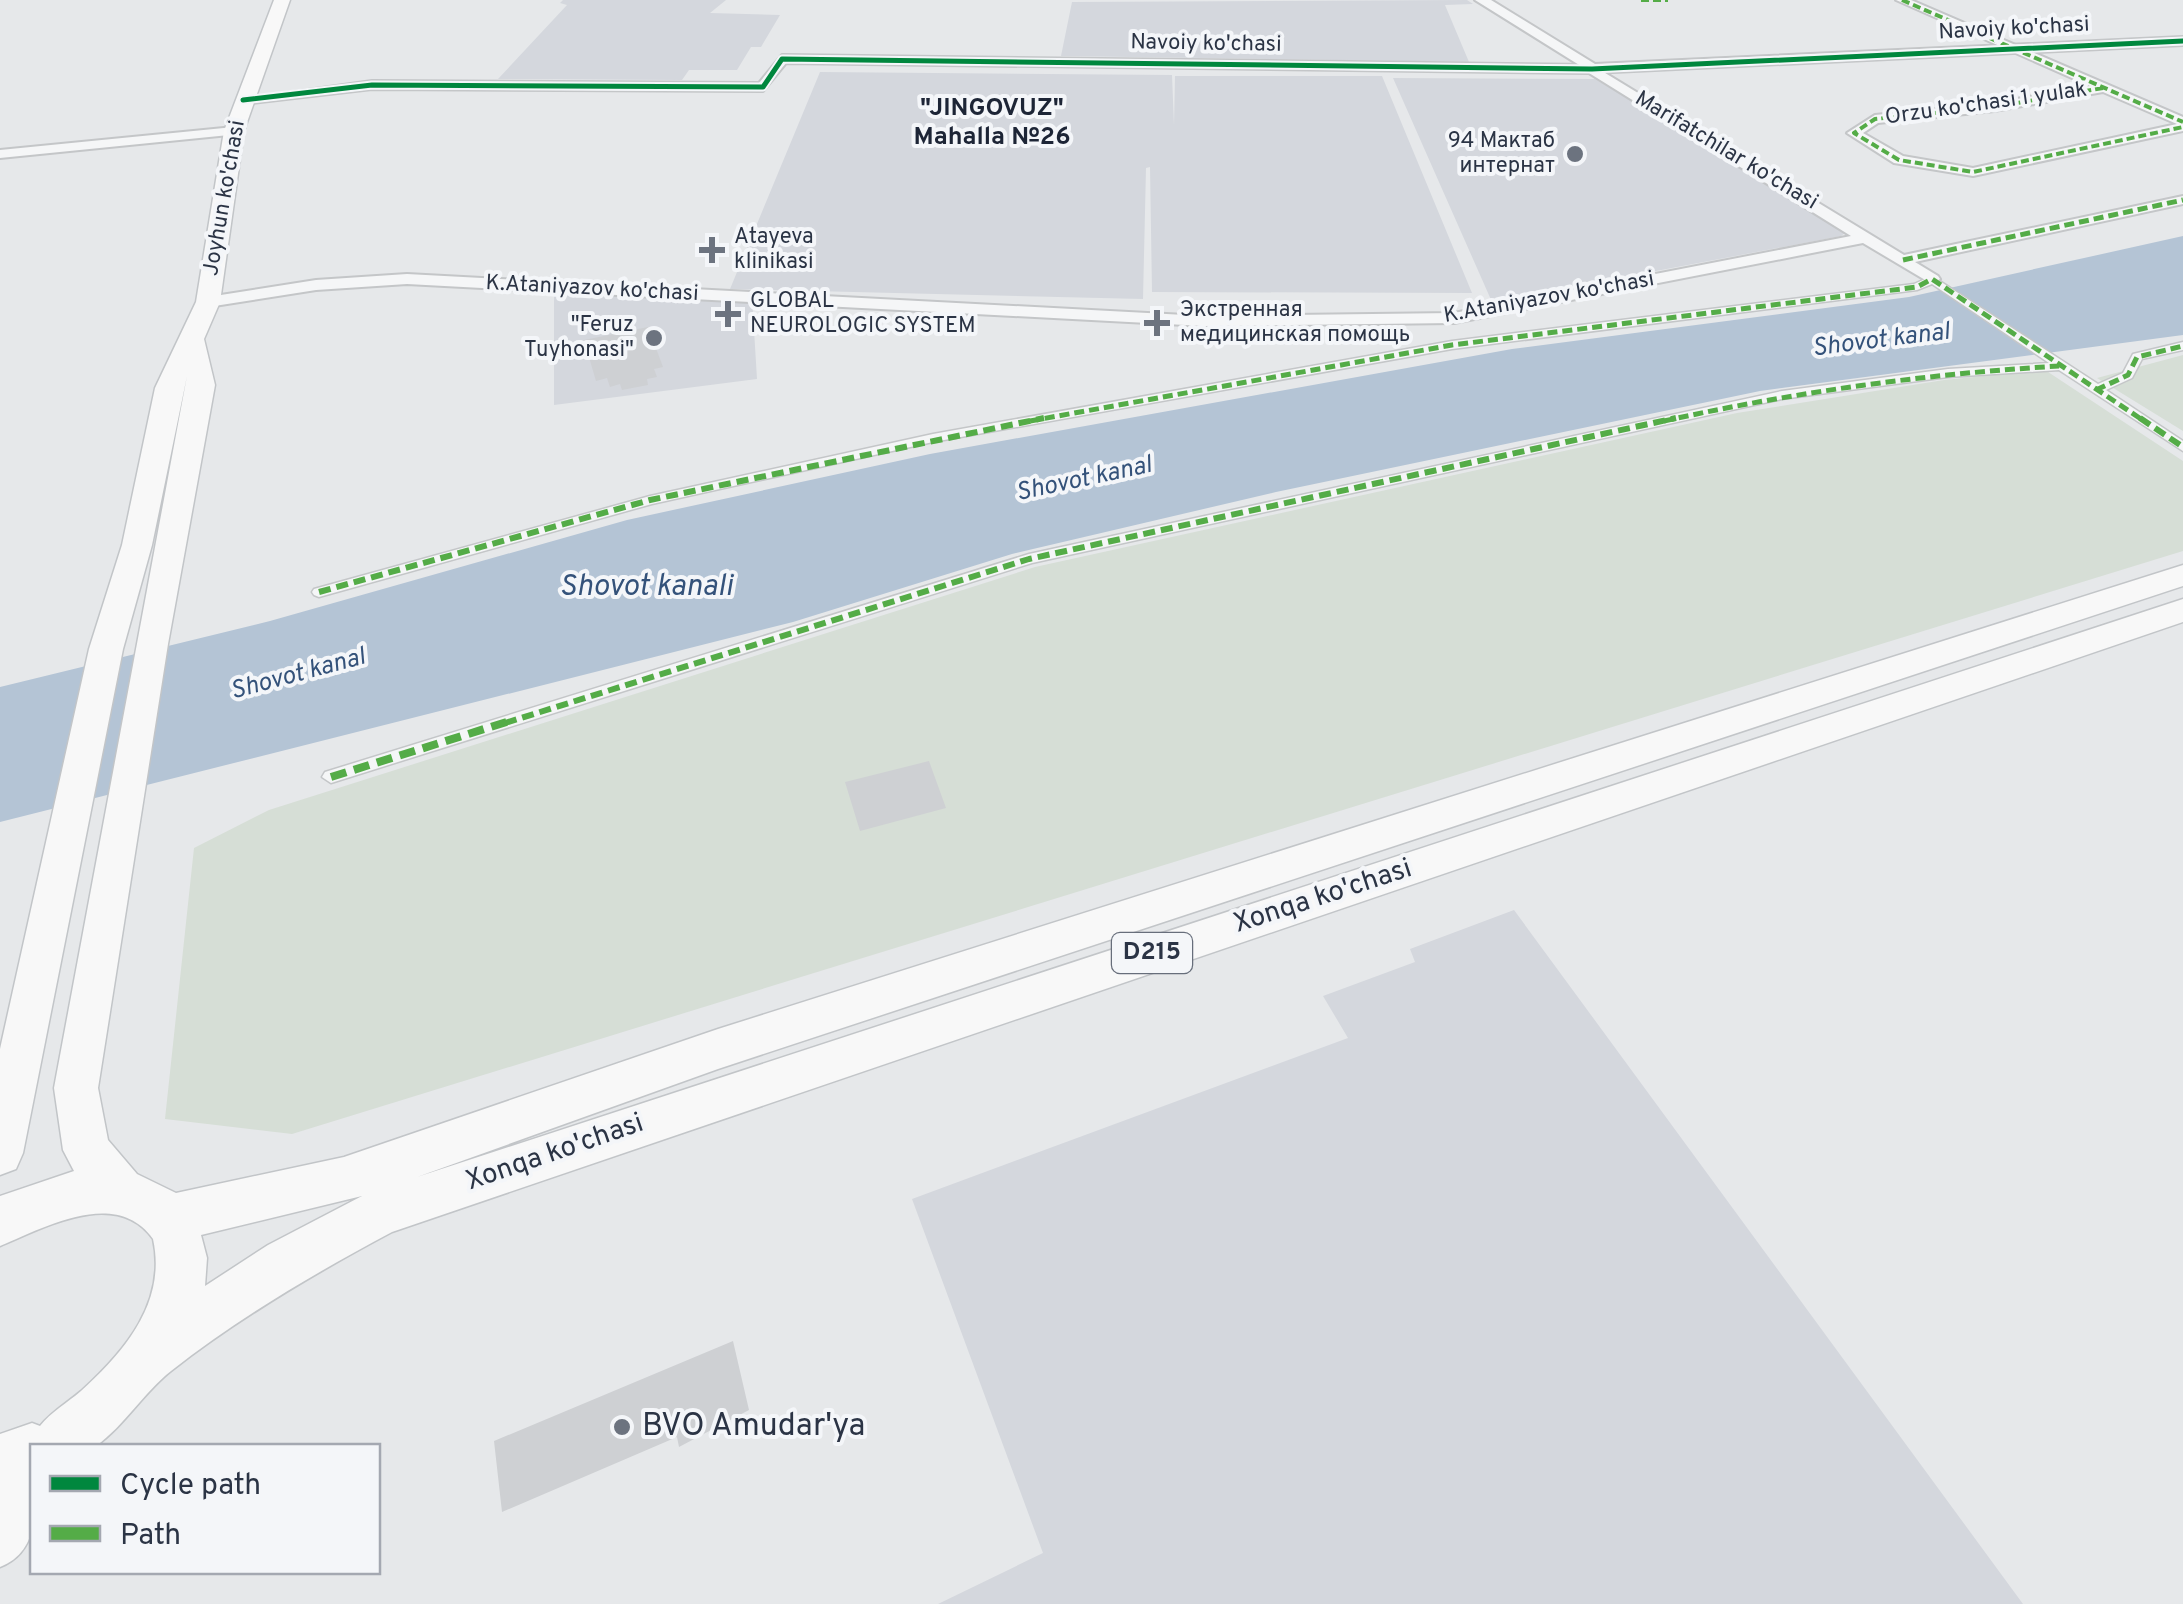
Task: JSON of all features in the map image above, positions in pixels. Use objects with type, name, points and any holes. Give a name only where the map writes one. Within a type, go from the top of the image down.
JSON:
[{"type":"main road","name":"Joyhun ko'chasi","points":[[0,1153],[106,649],[137,545],[168,388],[193,342],[208,302],[234,130],[282,0]]},
{"type":"main road","name":"Joyhun ko'chasi","points":[[123,1193],[86,1150],[76,1088],[151,644],[202,385],[193,342]]},
{"type":"main road","name":"Xonqa ko'chasi","points":[[170,1218],[344,1180],[718,1050],[2183,575]]},
{"type":"main road","name":"Xonqa ko'chasi","points":[[149,1355],[285,1262],[381,1212],[2183,610]]},
{"type":"main road","points":[[718,1050],[726,1096]]},
{"type":"main road","points":[[0,1222],[48,1201],[85,1193],[123,1193],[151,1202],[170,1218]]},
{"type":"main road","name":"D215","points":[[52,1444],[100,1409],[149,1355],[174,1309],[183,1273],[182,1248],[170,1218]]},
{"type":"main road","name":"D215","points":[[0,1461],[30,1452]]},
{"type":"main road","points":[[0,1539],[30,1490]]},
{"type":"street","name":"Marifatchilar ko'chasi","points":[[1482,0],[1932,279]]},
{"type":"street","points":[[1641,0],[1668,0]]},
{"type":"street","points":[[1902,0],[2183,125]]},
{"type":"street","name":"Navoiy ko'chasi","points":[[243,100],[372,84],[763,87],[782,59],[1592,69],[2183,41]]},
{"type":"street","name":"Orzu ko'chasi 1 yulak","points":[[2103,88],[1994,108],[1875,119],[1854,133],[1899,160],[1973,172],[2183,125]]},
{"type":"street","points":[[0,154],[234,130]]},
{"type":"street","points":[[1902,260],[2183,200]]},
{"type":"street","name":"K.Ataniyazov ko'chasi","points":[[208,302],[316,284],[407,279],[1204,321],[1454,318],[1869,237]]},
{"type":"street","points":[[320,592],[650,500],[933,438],[1452,346],[1917,288],[1932,279],[2183,447]]},
{"type":"street","points":[[2096,390],[2128,375],[2137,357],[2183,346]]},
{"type":"street","points":[[330,777],[1029,559],[1782,395],[1948,373],[2059,366]]},
{"type":"shaded area","points":[[726,0],[710,13],[780,15],[761,47],[751,47],[737,70],[689,70],[682,80],[498,79],[567,5],[560,3]]},
{"type":"shaded area","points":[[1467,0],[1473,4],[1445,5],[1469,62],[1061,56],[1072,2]]},
{"type":"shaded area","points":[[820,72],[1172,75],[1174,125],[1175,76],[1382,76],[1472,293],[1152,292],[1150,167],[1146,168],[1143,299],[730,289]]},
{"type":"shaded area","name":"94 Мактаб интернат","points":[[1393,78],[1595,79],[1849,230],[1841,236],[1492,302]]},
{"type":"shaded area","name":"\"Feruz Tuyhonasi\"","points":[[554,285],[752,297],[757,379],[554,405]]},
{"type":"shaded area","points":[[2183,355],[2183,431],[2097,378]]},
{"type":"shaded area","points":[[2045,370],[2183,461],[2183,551],[292,1134],[165,1119],[194,848],[269,810],[1035,567],[1737,413],[1944,380]]},
{"type":"shaded area","points":[[1514,910],[2023,1604],[938,1604],[1043,1553],[912,1199],[1348,1038],[1323,996],[1415,962],[1410,949]]},
{"type":"water","name":"Shovot kanali","points":[[2183,236],[2183,335],[1760,391],[1276,492],[1012,554],[793,622],[0,822],[0,687],[270,621],[627,520],[930,454],[1512,349],[1909,297]]},
{"type":"building","name":"\"Feruz Tuyhonasi\"","points":[[648,327],[663,367],[654,369],[657,377],[647,379],[648,385],[622,390],[620,384],[610,387],[607,378],[596,381],[584,340]]},
{"type":"building","points":[[929,761],[946,808],[860,831],[845,782]]},
{"type":"building","name":"BVO Amudar'ya","points":[[733,1341],[749,1410],[679,1447],[677,1437],[502,1512],[494,1441]]},
{"type":"marked path","points":[[1641,0],[1668,0]]},
{"type":"marked path","points":[[1902,0],[2183,122]]},
{"type":"marked path","points":[[2103,88],[1994,107],[1875,119],[1854,133],[1899,160],[1973,172],[2183,127]]},
{"type":"marked path","points":[[1903,260],[2183,200]]},
{"type":"marked path","points":[[319,592],[650,500],[933,438],[1452,345],[1917,287],[1932,279],[2183,447]]},
{"type":"marked path","points":[[2096,390],[2128,375],[2137,357],[2183,346]]},
{"type":"marked path","points":[[331,777],[1029,559],[1782,395],[1948,373],[2059,366]]},
{"type":"cycle path","points":[[243,100],[372,85],[763,87],[782,59],[1592,69],[2183,41]]},
{"type":"place","name":"94 Мактаб интернат","points":[[1575,154]]},
{"type":"place","name":"Atayeva klinikasi","points":[[712,250]]},
{"type":"place","name":"GLOBAL NEUROLOGIC SYSTEM","points":[[728,314]]},
{"type":"place","name":"Экстренная медицинская помощь","points":[[1157,323]]},
{"type":"place","name":"\"Feruz Tuyhonasi\"","points":[[654,338]]},
{"type":"place","name":"BVO Amudar'ya","points":[[622,1427]]},
{"type":"district","name":"\"JINGOVUZ\" Mahalla №26","points":[[992,124]]},
{"type":"water label","name":"Shovot kanal","points":[[1881,341]]},
{"type":"water label","name":"Shovot kanal","points":[[1084,480]]},
{"type":"water label","name":"Shovot kanal","points":[[298,675]]}]
